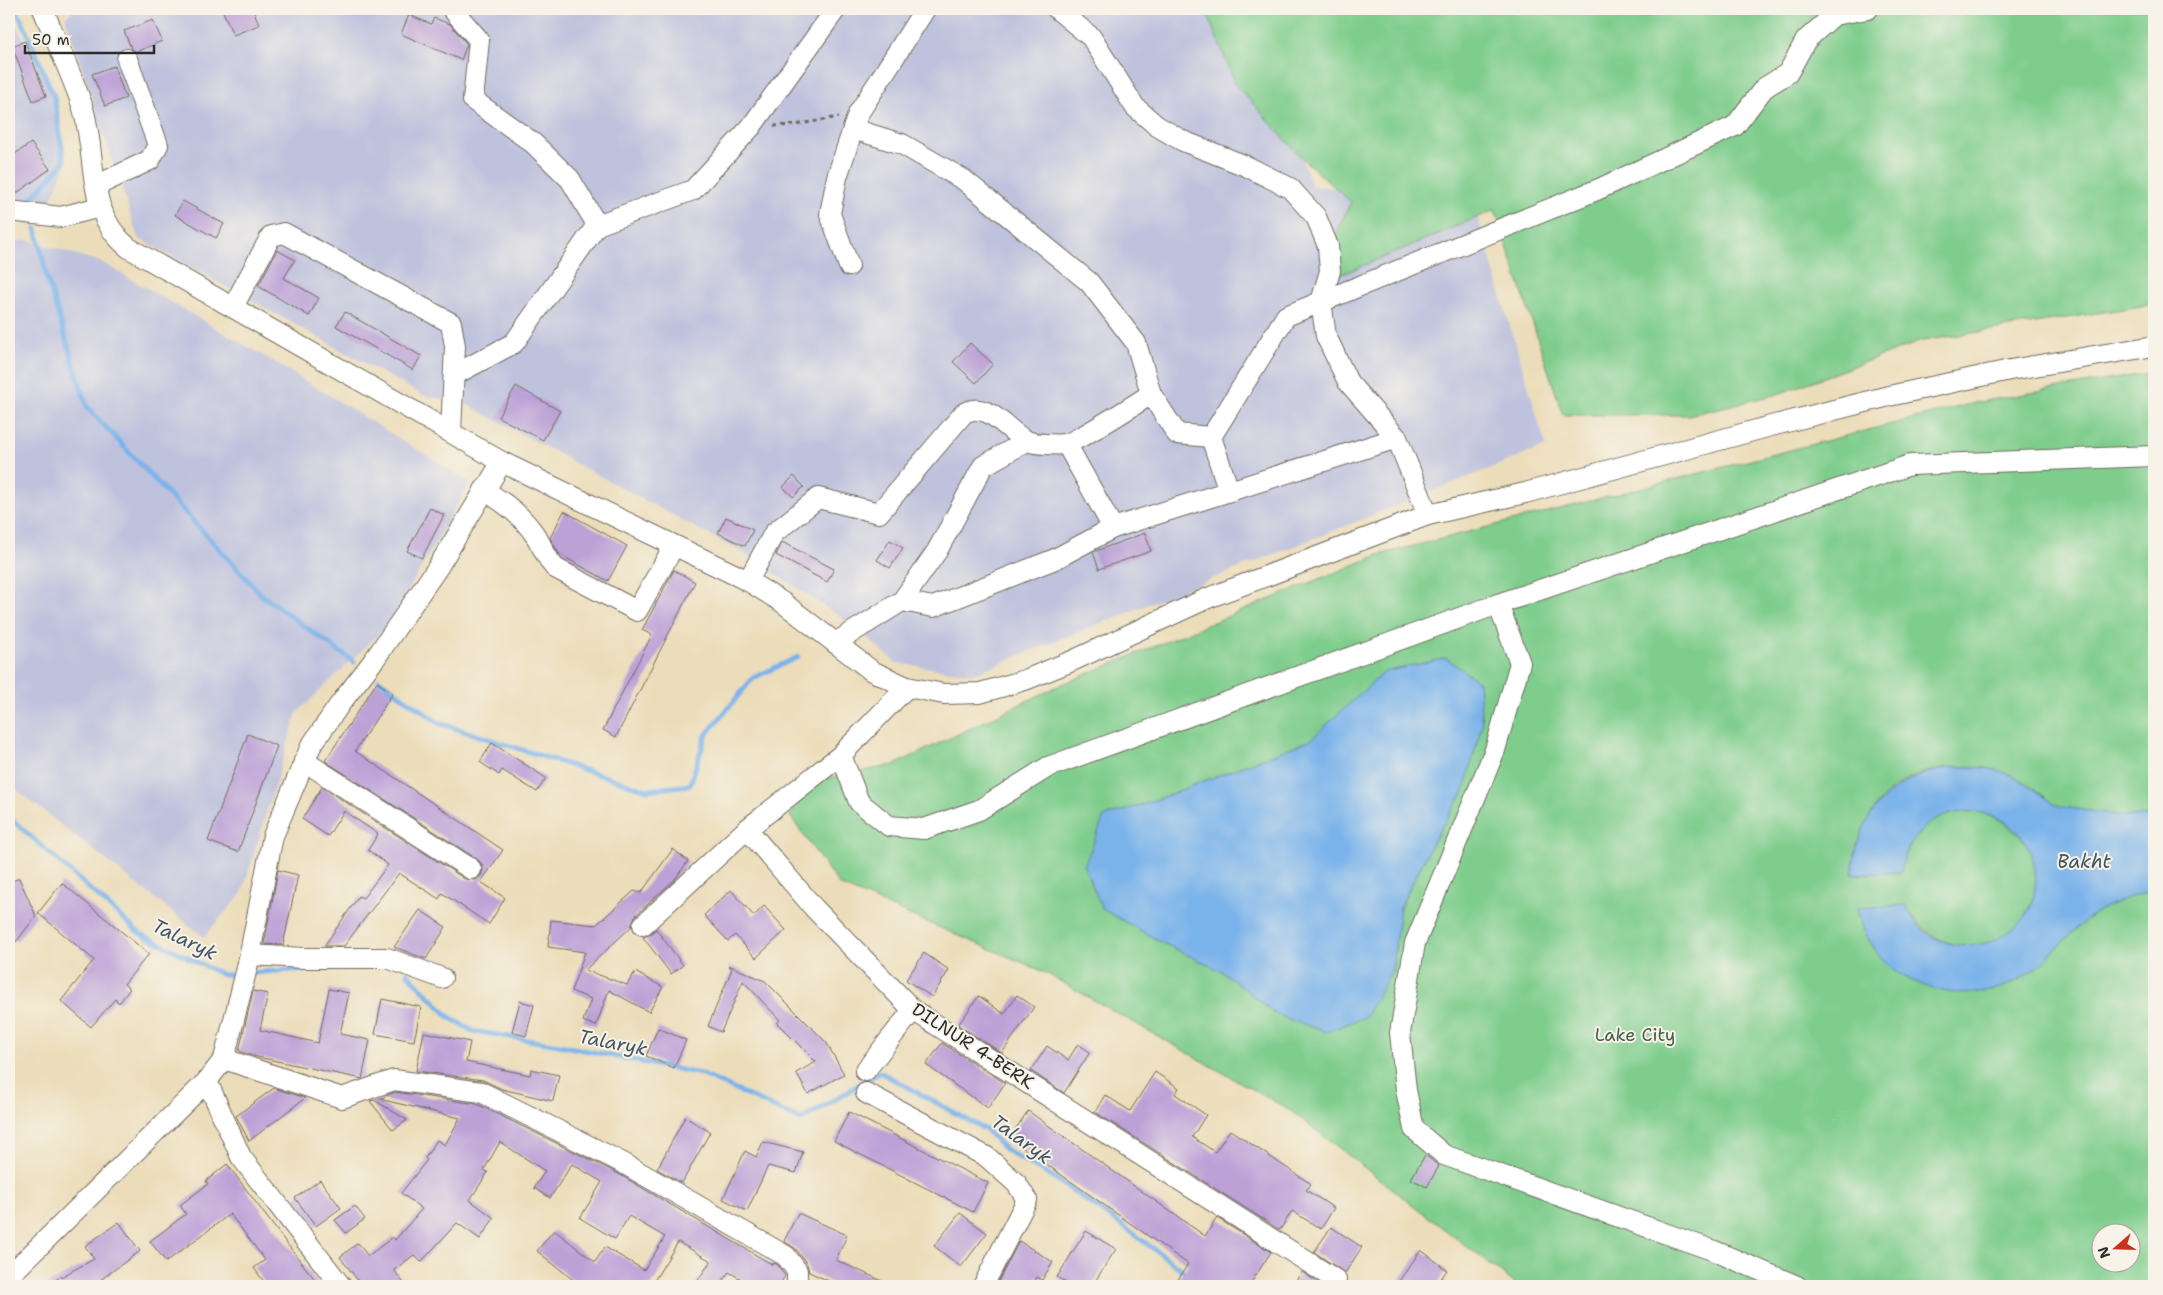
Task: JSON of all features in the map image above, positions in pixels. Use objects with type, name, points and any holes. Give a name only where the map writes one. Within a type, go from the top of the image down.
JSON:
[{"type":"street","points":[[43,9],[82,107],[100,207],[111,231],[129,248],[502,462],[748,581],[782,602],[872,671],[907,687],[944,694],[980,693],[1025,680],[1072,661],[1208,598],[1428,515],[1525,493],[1770,426],[1889,396],[2010,370],[2154,346]]},
{"type":"street","points":[[452,9],[479,40],[472,100],[533,143],[570,179],[597,224]]},
{"type":"street","points":[[454,375],[514,343],[597,224],[693,190],[751,127],[836,9]]},
{"type":"street","points":[[849,266],[830,214],[837,177],[855,121],[925,9]]},
{"type":"street","points":[[1057,9],[1091,37],[1135,107],[1157,126],[1183,141],[1246,166],[1290,188],[1316,217],[1328,246],[1330,271],[1321,302],[1326,336],[1348,382],[1397,438],[1428,515]]},
{"type":"street","points":[[1210,437],[1286,316],[1599,189],[1735,126],[1764,88],[1788,73],[1806,40],[1834,15],[1868,9]]},
{"type":"street","points":[[96,186],[150,160],[158,145],[127,60]]},
{"type":"street","points":[[855,121],[902,144],[964,180],[1089,282],[1136,343],[1151,394],[1177,434],[1210,437]]},
{"type":"street","points":[[9,211],[61,217],[100,207]]},
{"type":"street","points":[[234,307],[271,236],[284,233],[451,323],[455,346],[451,432]]},
{"type":"street","points":[[748,581],[774,533],[818,498],[879,513],[964,413],[972,408],[988,412],[1027,441],[1067,444],[1151,394]]},
{"type":"street","points":[[1210,437],[1229,491]]},
{"type":"street","points":[[902,601],[933,607],[1054,559],[1113,528],[1397,438]]},
{"type":"street","points":[[835,643],[902,601],[937,551],[983,466],[1027,441]]},
{"type":"street","points":[[1067,444],[1113,528]]},
{"type":"street","points":[[841,755],[859,802],[889,826],[924,829],[979,810],[1048,767],[1498,604],[1910,465],[2154,456]]},
{"type":"street","points":[[9,1276],[207,1081],[224,1059],[246,968],[274,836],[304,761],[316,739],[340,704],[374,660],[438,567],[502,462]]},
{"type":"street","points":[[484,490],[514,509],[537,538],[546,557],[555,568],[637,611],[674,546]]},
{"type":"street","points":[[1498,604],[1520,663],[1495,750],[1415,943],[1400,1033],[1406,1090],[1414,1129],[1444,1155],[1712,1250],[1798,1286]]},
{"type":"street","points":[[643,925],[747,829],[841,755],[907,687]]},
{"type":"street","points":[[304,761],[471,869]]},
{"type":"street","name":"DILNUR 4-BERK","points":[[747,829],[814,908],[913,1010],[1336,1280],[1332,1286]]},
{"type":"street","points":[[246,968],[303,958],[387,958],[442,978]]},
{"type":"street","points":[[865,1070],[913,1010]]},
{"type":"street","points":[[224,1059],[342,1098],[394,1080],[481,1092],[623,1163],[786,1256],[797,1271],[797,1286]]},
{"type":"street","points":[[207,1081],[241,1156],[342,1286]]},
{"type":"street","points":[[866,1093],[987,1157],[1017,1184],[1027,1200],[983,1286]]},
{"type":"path","points":[[751,127],[855,121]]},
{"type":"shaded area","points":[[74,9],[1247,9],[1312,186],[1472,198],[1546,446],[973,674],[896,663],[853,625],[745,554],[462,402],[424,396],[138,238],[65,17]]},
{"type":"shaded area","points":[[9,14],[57,95],[67,162],[48,206],[9,199]]},
{"type":"shaded area","points":[[27,240],[101,262],[271,360],[470,482],[389,624],[297,713],[242,893],[204,937],[9,784],[9,243]]},
{"type":"green space","points":[[1205,9],[2154,9],[2154,304],[1922,341],[1775,395],[1689,415],[1563,415],[1495,210],[1324,282],[1339,226],[1351,202],[1303,159],[1236,85]]},
{"type":"green space","name":"Lake City","points":[[2154,372],[2154,817],[2126,816],[2061,807],[2013,776],[1980,767],[1946,768],[1929,771],[1913,777],[1898,785],[1885,796],[1868,820],[1857,849],[1853,868],[1902,864],[1920,832],[1945,815],[1972,811],[1998,819],[2019,835],[2033,859],[2035,887],[2023,918],[2001,938],[1986,944],[1971,946],[1951,944],[1926,930],[1907,908],[1859,916],[1876,950],[1891,967],[1924,985],[1957,992],[1973,993],[1988,991],[2017,980],[2044,960],[2094,914],[2123,900],[2154,891],[2154,1286],[1518,1286],[1291,1111],[1042,971],[839,885],[790,816],[813,781],[894,765],[1060,685],[1378,555],[1978,402]],"holes":[[[1310,740],[1464,791],[1434,840],[1400,907],[1392,971],[1277,1015],[1223,972],[1165,944],[1102,909],[1104,817],[1153,801]]]},
{"type":"water","points":[[1446,658],[1479,682],[1482,724],[1464,791],[1434,840],[1400,907],[1392,971],[1365,1017],[1326,1032],[1277,1015],[1223,972],[1165,944],[1102,909],[1084,866],[1104,817],[1153,801],[1310,740],[1384,672]]},
{"type":"water","name":"Bakht","points":[[1953,767],[1980,768],[2006,773],[2027,784],[2061,807],[2126,816],[2154,817],[2154,891],[2123,900],[2094,914],[2074,930],[2044,961],[2029,973],[1998,989],[1965,994],[1948,992],[1931,988],[1902,975],[1876,952],[1860,920],[1857,908],[1906,905],[1920,927],[1940,940],[1962,945],[1985,943],[2006,934],[2023,918],[2034,897],[2035,870],[2027,844],[2011,826],[1991,815],[1968,812],[1945,816],[1925,827],[1909,846],[1901,872],[1852,875],[1855,853],[1861,833],[1881,801],[1912,779]]},
{"type":"building","points":[[222,9],[253,9],[259,25],[233,35]]},
{"type":"building","points":[[409,15],[431,24],[434,18],[450,24],[467,44],[461,60],[401,34]]},
{"type":"building","points":[[153,20],[162,41],[136,52],[131,48],[124,31]]},
{"type":"building","points":[[25,41],[46,96],[33,101],[12,46]]},
{"type":"building","points":[[114,66],[126,98],[105,106],[92,74]]},
{"type":"building","points":[[31,143],[50,169],[9,199],[9,158]]},
{"type":"building","points":[[183,201],[224,224],[216,238],[175,215]]},
{"type":"building","points":[[277,250],[295,260],[284,278],[319,298],[309,316],[258,286]]},
{"type":"building","points":[[345,312],[421,356],[413,370],[336,326]]},
{"type":"building","points":[[970,343],[993,364],[976,383],[953,362]]},
{"type":"building","points":[[516,386],[560,411],[543,440],[498,417]]},
{"type":"building","points":[[794,476],[804,487],[793,497],[783,487]]},
{"type":"building","points":[[430,508],[444,515],[422,558],[407,551]]},
{"type":"building","points":[[564,511],[627,546],[608,581],[559,554],[550,538]]},
{"type":"building","points":[[726,517],[753,530],[745,546],[718,533]]},
{"type":"building","points":[[1145,533],[1151,551],[1099,569],[1093,552]]},
{"type":"building","points":[[890,540],[903,548],[890,568],[877,560]]},
{"type":"building","points":[[782,542],[834,569],[827,582],[776,555]]},
{"type":"building","points":[[674,570],[695,582],[616,737],[603,730],[652,635],[642,630]]},
{"type":"building","points":[[377,682],[393,693],[355,751],[503,850],[481,882],[505,898],[489,924],[442,893],[439,899],[399,873],[344,946],[324,946],[359,896],[363,898],[388,865],[368,850],[378,834],[344,811],[328,836],[302,819],[322,787],[465,879],[476,880],[481,876],[483,870],[482,864],[477,859],[325,761]]},
{"type":"building","points":[[248,734],[277,746],[238,852],[208,841]]},
{"type":"building","points":[[492,743],[546,778],[537,792],[502,770],[499,775],[480,762]]},
{"type":"building","points":[[673,849],[688,861],[675,879],[635,916],[631,927],[585,970],[627,985],[635,972],[663,987],[649,1012],[609,990],[596,1026],[583,1021],[591,999],[571,991],[585,952],[548,947],[551,920],[596,925],[634,891],[641,893]]},
{"type":"building","points":[[278,870],[298,875],[283,945],[264,944]]},
{"type":"building","points":[[19,878],[36,916],[16,942],[9,925],[9,883]]},
{"type":"building","points":[[62,883],[149,954],[124,984],[130,989],[119,1003],[115,999],[91,1027],[61,1001],[94,960],[38,913]]},
{"type":"building","points":[[731,890],[754,916],[764,906],[786,930],[756,958],[735,935],[728,941],[704,915]]},
{"type":"building","points":[[420,910],[446,927],[426,959],[394,947]]},
{"type":"building","points":[[656,929],[683,965],[671,974],[643,937],[651,934]]},
{"type":"building","points":[[924,953],[949,970],[932,997],[906,980]]},
{"type":"building","points":[[728,965],[765,981],[826,1042],[844,1074],[808,1094],[796,1073],[816,1062],[777,1023],[780,1020],[743,981],[721,1032],[708,1026],[732,969]]},
{"type":"building","points":[[329,989],[349,993],[340,1034],[370,1040],[362,1079],[253,1056],[239,1051],[253,991],[268,994],[260,1030],[318,1043]]},
{"type":"building","points":[[1017,995],[1034,1007],[1002,1053],[958,1025],[979,996],[1004,1014]]},
{"type":"building","points":[[382,999],[421,1007],[414,1041],[375,1034]]},
{"type":"building","points":[[520,1001],[534,1005],[526,1036],[512,1032]]},
{"type":"building","points":[[658,1028],[686,1040],[674,1068],[646,1056]]},
{"type":"building","points":[[424,1032],[470,1042],[466,1062],[530,1075],[531,1069],[559,1075],[553,1101],[502,1089],[483,1080],[416,1071]]},
{"type":"building","points":[[942,1043],[1005,1083],[988,1108],[926,1065]]},
{"type":"building","points":[[1078,1044],[1090,1052],[1064,1093],[1031,1071],[1047,1046],[1068,1060]]},
{"type":"building","points":[[1155,1072],[1179,1088],[1175,1094],[1206,1115],[1192,1137],[1215,1152],[1230,1130],[1311,1184],[1306,1190],[1334,1208],[1321,1229],[1292,1211],[1280,1230],[1095,1112],[1105,1095],[1130,1111]]},
{"type":"building","points":[[274,1088],[305,1098],[249,1141],[236,1116]]},
{"type":"building","points":[[395,1092],[477,1104],[617,1173],[773,1265],[774,1263],[778,1265],[785,1276],[779,1286],[753,1286],[729,1272],[718,1286],[694,1286],[711,1261],[678,1242],[651,1286],[581,1286],[537,1251],[554,1230],[595,1262],[605,1247],[644,1270],[665,1237],[629,1216],[615,1239],[580,1218],[602,1182],[572,1164],[550,1198],[534,1188],[545,1171],[500,1142],[484,1170],[488,1172],[470,1200],[494,1218],[480,1239],[457,1223],[421,1262],[414,1255],[394,1270],[406,1286],[362,1286],[340,1257],[358,1243],[368,1256],[393,1237],[395,1240],[422,1209],[401,1193],[427,1160],[425,1158],[437,1140],[445,1145],[460,1118],[379,1099]]},
{"type":"building","points":[[374,1100],[407,1120],[393,1130],[370,1101]]},
{"type":"building","points":[[1028,1111],[1205,1236],[1217,1218],[1271,1252],[1249,1286],[1174,1286],[1188,1264],[1009,1138]]},
{"type":"building","points":[[849,1112],[988,1183],[973,1212],[834,1141]]},
{"type":"building","points":[[685,1117],[710,1132],[682,1183],[657,1169]]},
{"type":"building","points":[[763,1142],[803,1152],[796,1173],[768,1166],[747,1211],[723,1199],[745,1151],[756,1157]]},
{"type":"building","points":[[1425,1155],[1439,1166],[1427,1187],[1411,1179]]},
{"type":"building","points":[[227,1164],[320,1286],[267,1286],[254,1268],[265,1260],[230,1214],[166,1262],[150,1241],[186,1214],[180,1205],[208,1184],[206,1181]]},
{"type":"building","points":[[320,1180],[341,1208],[316,1226],[295,1198]]},
{"type":"building","points":[[355,1206],[365,1219],[346,1233],[335,1220]]},
{"type":"building","points":[[798,1213],[847,1235],[836,1260],[893,1286],[840,1286],[809,1272],[807,1264],[796,1249],[784,1241]]},
{"type":"building","points":[[960,1213],[987,1233],[961,1267],[934,1246]]},
{"type":"building","points":[[119,1222],[140,1251],[92,1286],[44,1286],[94,1259],[85,1246]]},
{"type":"building","points":[[1331,1227],[1362,1247],[1345,1273],[1314,1252]]},
{"type":"building","points":[[1086,1231],[1116,1249],[1092,1286],[1071,1286],[1057,1277]]},
{"type":"building","points":[[1019,1241],[1053,1262],[1042,1280],[1037,1277],[1031,1286],[996,1286]]},
{"type":"building","points":[[1421,1250],[1447,1270],[1436,1286],[1407,1286],[1399,1281]]},
{"type":"building","points":[[1302,1272],[1320,1284],[1320,1286],[1292,1286]]},
{"type":"waterway","points":[[15,9],[23,23],[54,97],[64,162],[30,200]]},
{"type":"waterway","points":[[36,228],[47,278],[87,407],[263,596],[354,662]]},
{"type":"waterway","points":[[379,680],[439,723],[647,790],[690,785],[706,735],[753,678],[798,657]]},
{"type":"waterway","name":"Talaryk","points":[[9,817],[139,933],[223,975],[242,974]]},
{"type":"waterway","name":"Talaryk","points":[[250,973],[336,967]]},
{"type":"waterway","name":"Talaryk","points":[[407,973],[449,1017],[473,1031],[559,1045],[701,1074],[801,1120],[880,1072],[986,1130],[1006,1150],[1057,1180],[1189,1275]]}]
